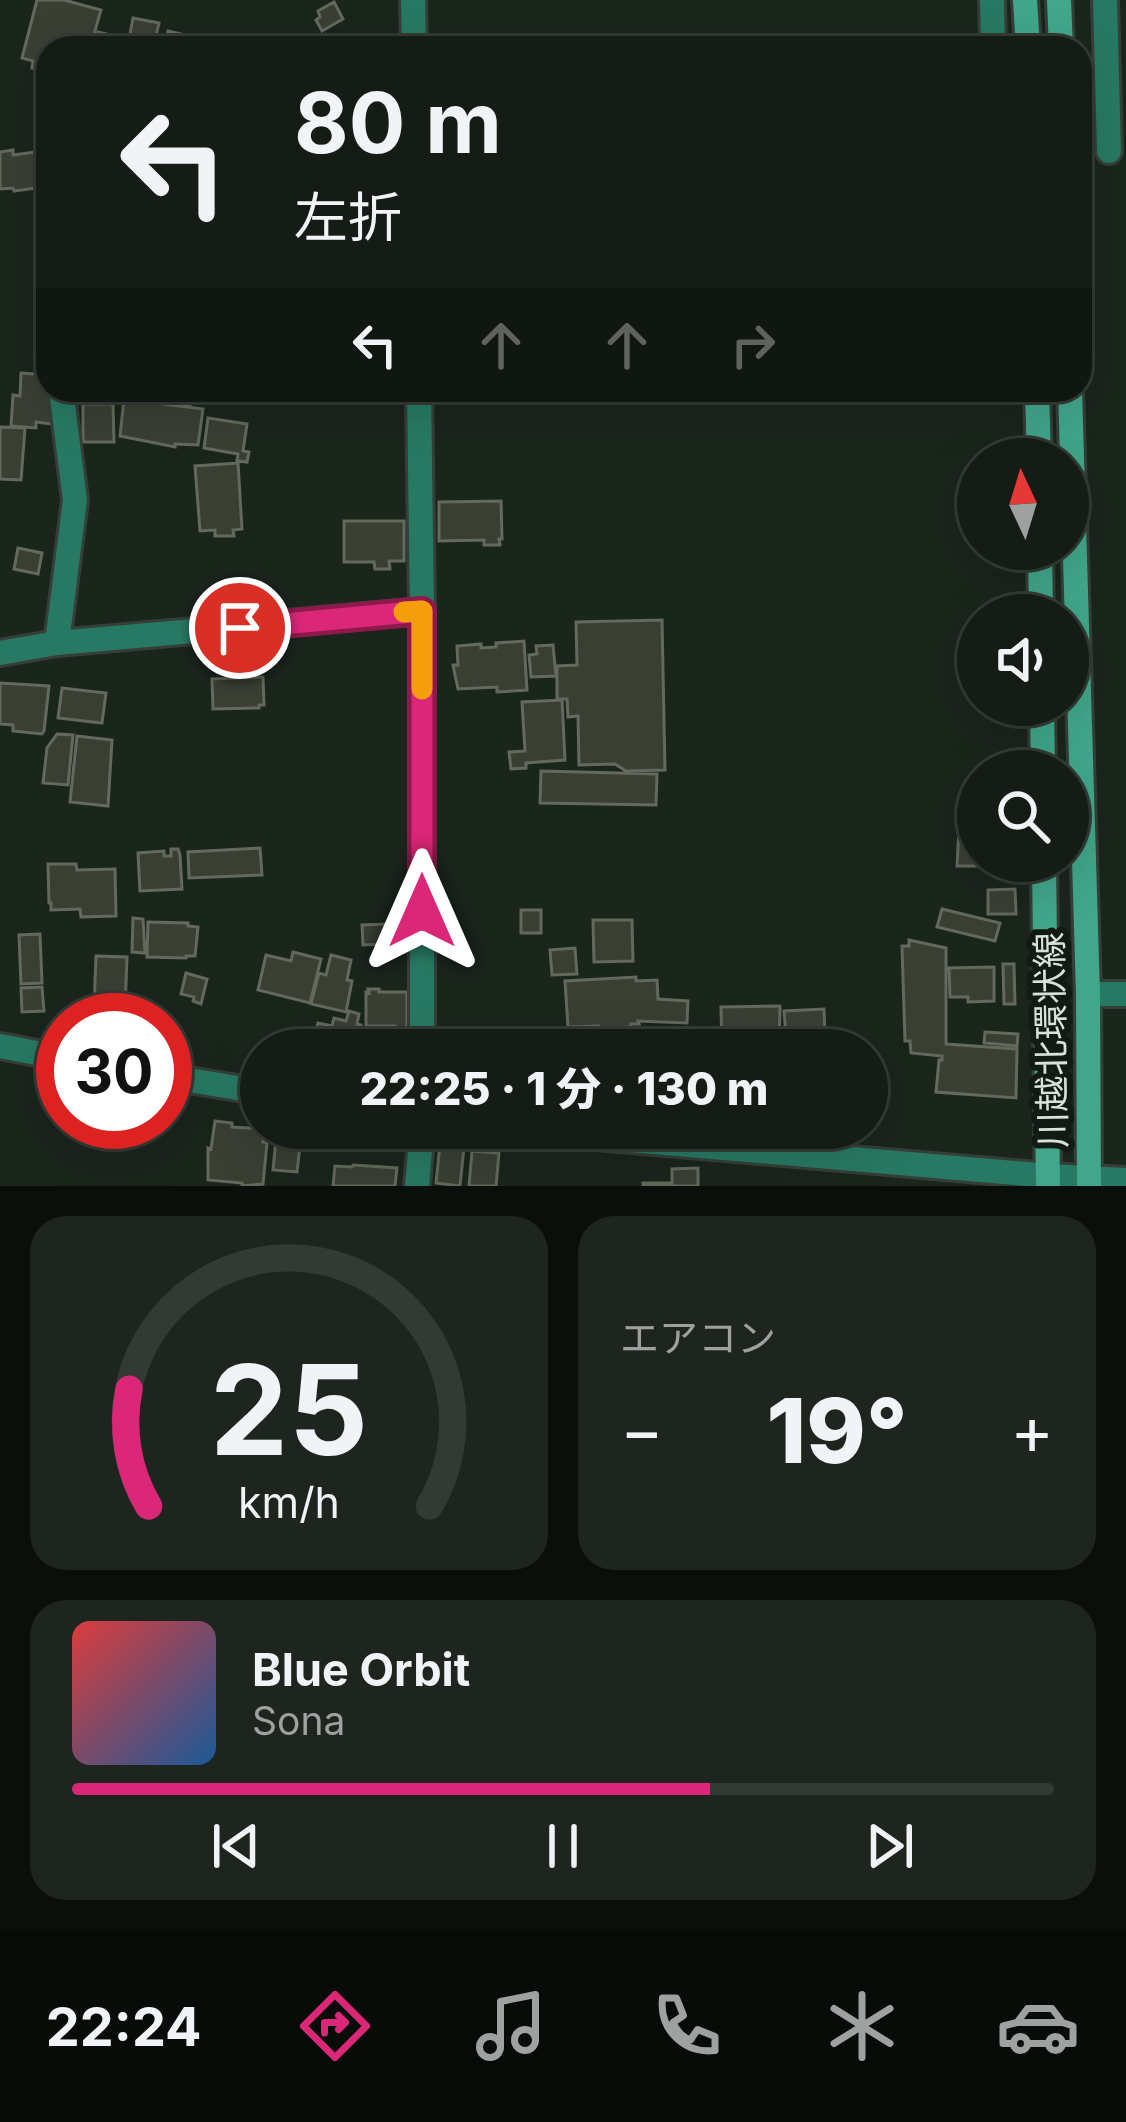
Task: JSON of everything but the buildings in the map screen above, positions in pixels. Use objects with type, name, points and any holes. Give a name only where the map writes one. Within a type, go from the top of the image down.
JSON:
[{"type":"main road","points":[[1025,0],[1027,36]]},
{"type":"main road","points":[[1059,0],[1060,36]]},
{"type":"main road","points":[[1037,402],[1038,438]]},
{"type":"main road","name":"川越北環状線","points":[[1070,402],[1089,1182]]},
{"type":"main road","name":"川越北環状線","points":[[1044,882],[1049,1181]]},
{"type":"street","points":[[413,0],[414,36]]},
{"type":"street","points":[[992,0],[993,36]]},
{"type":"street","points":[[1105,0],[1109,152]]},
{"type":"street","points":[[57,643],[75,500],[63,402]]},
{"type":"street","points":[[419,402],[422,1029]]},
{"type":"street","points":[[0,653],[57,643],[422,611]]},
{"type":"street","points":[[1088,994],[1126,994]]},
{"type":"street","points":[[0,1046],[36,1053]]},
{"type":"street","points":[[192,1080],[240,1088]]},
{"type":"street","points":[[417,1186],[420,1149]]},
{"type":"street","points":[[713,1149],[1049,1181],[1126,1180]]},
{"type":"slow traffic","points":[[404,612],[422,611],[422,689]]},
{"type":"route","points":[[240,628],[422,611],[422,911]]}]
